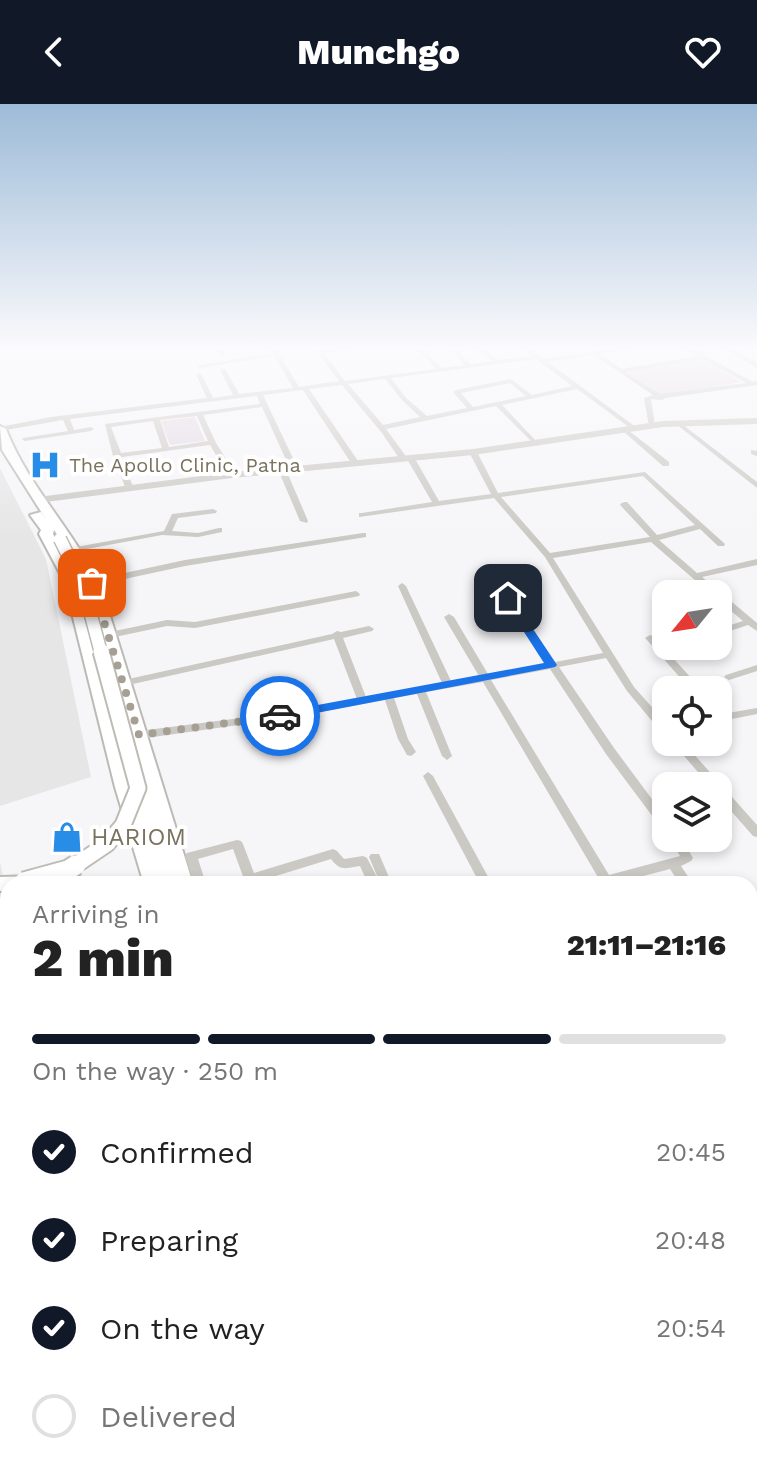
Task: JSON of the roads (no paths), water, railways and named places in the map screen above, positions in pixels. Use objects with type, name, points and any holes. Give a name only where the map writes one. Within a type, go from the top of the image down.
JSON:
[{"type":"highway","points":[[0,429],[5,462],[56,533],[76,549],[92,583],[181,876]]},
{"type":"highway","points":[[5,462],[38,500],[56,533]]},
{"type":"highway","points":[[56,533],[46,534],[71,581],[124,787],[152,876]]},
{"type":"main road","points":[[56,533],[83,585],[138,788],[166,876]]},
{"type":"main road","points":[[46,876],[68,870],[107,844],[123,825],[138,788]]},
{"type":"street","points":[[0,429],[123,411]]},
{"type":"street","points":[[99,414],[103,426],[215,411]]},
{"type":"street","points":[[267,411],[295,471]]},
{"type":"street","points":[[317,411],[356,464]]},
{"type":"street","points":[[370,411],[408,459],[437,504]]},
{"type":"street","points":[[417,411],[426,419]]},
{"type":"street","points":[[384,427],[463,411]]},
{"type":"street","points":[[505,411],[536,444]]},
{"type":"street","points":[[608,411],[666,464]]},
{"type":"street","points":[[649,411],[652,426]]},
{"type":"street","points":[[199,413],[212,443],[232,475]]},
{"type":"street","points":[[66,418],[72,432]]},
{"type":"street","points":[[156,419],[166,449]]},
{"type":"street","points":[[38,500],[232,475],[473,452],[678,423],[756,421]]},
{"type":"street","points":[[678,423],[757,486]]},
{"type":"street","points":[[107,425],[129,487]]},
{"type":"street","points":[[25,439],[91,429]]},
{"type":"street","points":[[117,456],[212,443]]},
{"type":"street","points":[[473,452],[496,496],[548,556],[630,689],[652,714]]},
{"type":"street","points":[[283,472],[304,521]]},
{"type":"street","points":[[362,515],[645,474],[721,544]]},
{"type":"street","points":[[624,504],[654,538],[700,580]]},
{"type":"street","points":[[167,533],[175,516],[213,511]]},
{"type":"street","points":[[548,556],[654,538],[700,526]]},
{"type":"street","points":[[76,549],[167,533],[198,535],[219,530]]},
{"type":"street","points":[[92,583],[185,563],[363,535]]},
{"type":"street","points":[[695,576],[757,562]]},
{"type":"street","points":[[493,576],[551,665],[652,806]]},
{"type":"street","points":[[402,586],[447,684]]},
{"type":"street","points":[[110,635],[167,623],[195,625],[356,594]]},
{"type":"street","points":[[732,608],[753,625]]},
{"type":"street","points":[[449,617],[603,876]]},
{"type":"street","points":[[732,629],[753,625]]},
{"type":"street","points":[[124,683],[369,629]]},
{"type":"street","points":[[337,634],[362,700]]},
{"type":"street","points":[[650,638],[684,676]]},
{"type":"street","points":[[139,735],[288,715],[609,655]]},
{"type":"street","points":[[732,676],[757,668]]},
{"type":"street","points":[[420,689],[447,756]]},
{"type":"street","points":[[388,695],[403,739],[411,752]]},
{"type":"street","points":[[732,716],[757,711]]},
{"type":"street","points":[[689,756],[704,772]]},
{"type":"street","points":[[428,776],[482,876]]},
{"type":"street","points":[[732,804],[757,833]]},
{"type":"street","points":[[197,876],[191,856],[237,844],[249,876]]},
{"type":"street","points":[[626,876],[673,864],[687,858],[683,852]]},
{"type":"street","points":[[260,876],[333,854],[341,864],[363,861],[370,876]]},
{"type":"street","points":[[375,857],[383,876]]},
{"type":"street","points":[[673,864],[681,876]]},
{"type":"place","name":"The Apollo Clinic, Patna","points":[[45,465]]},
{"type":"place","name":"HARIOM","points":[[67,837]]}]
